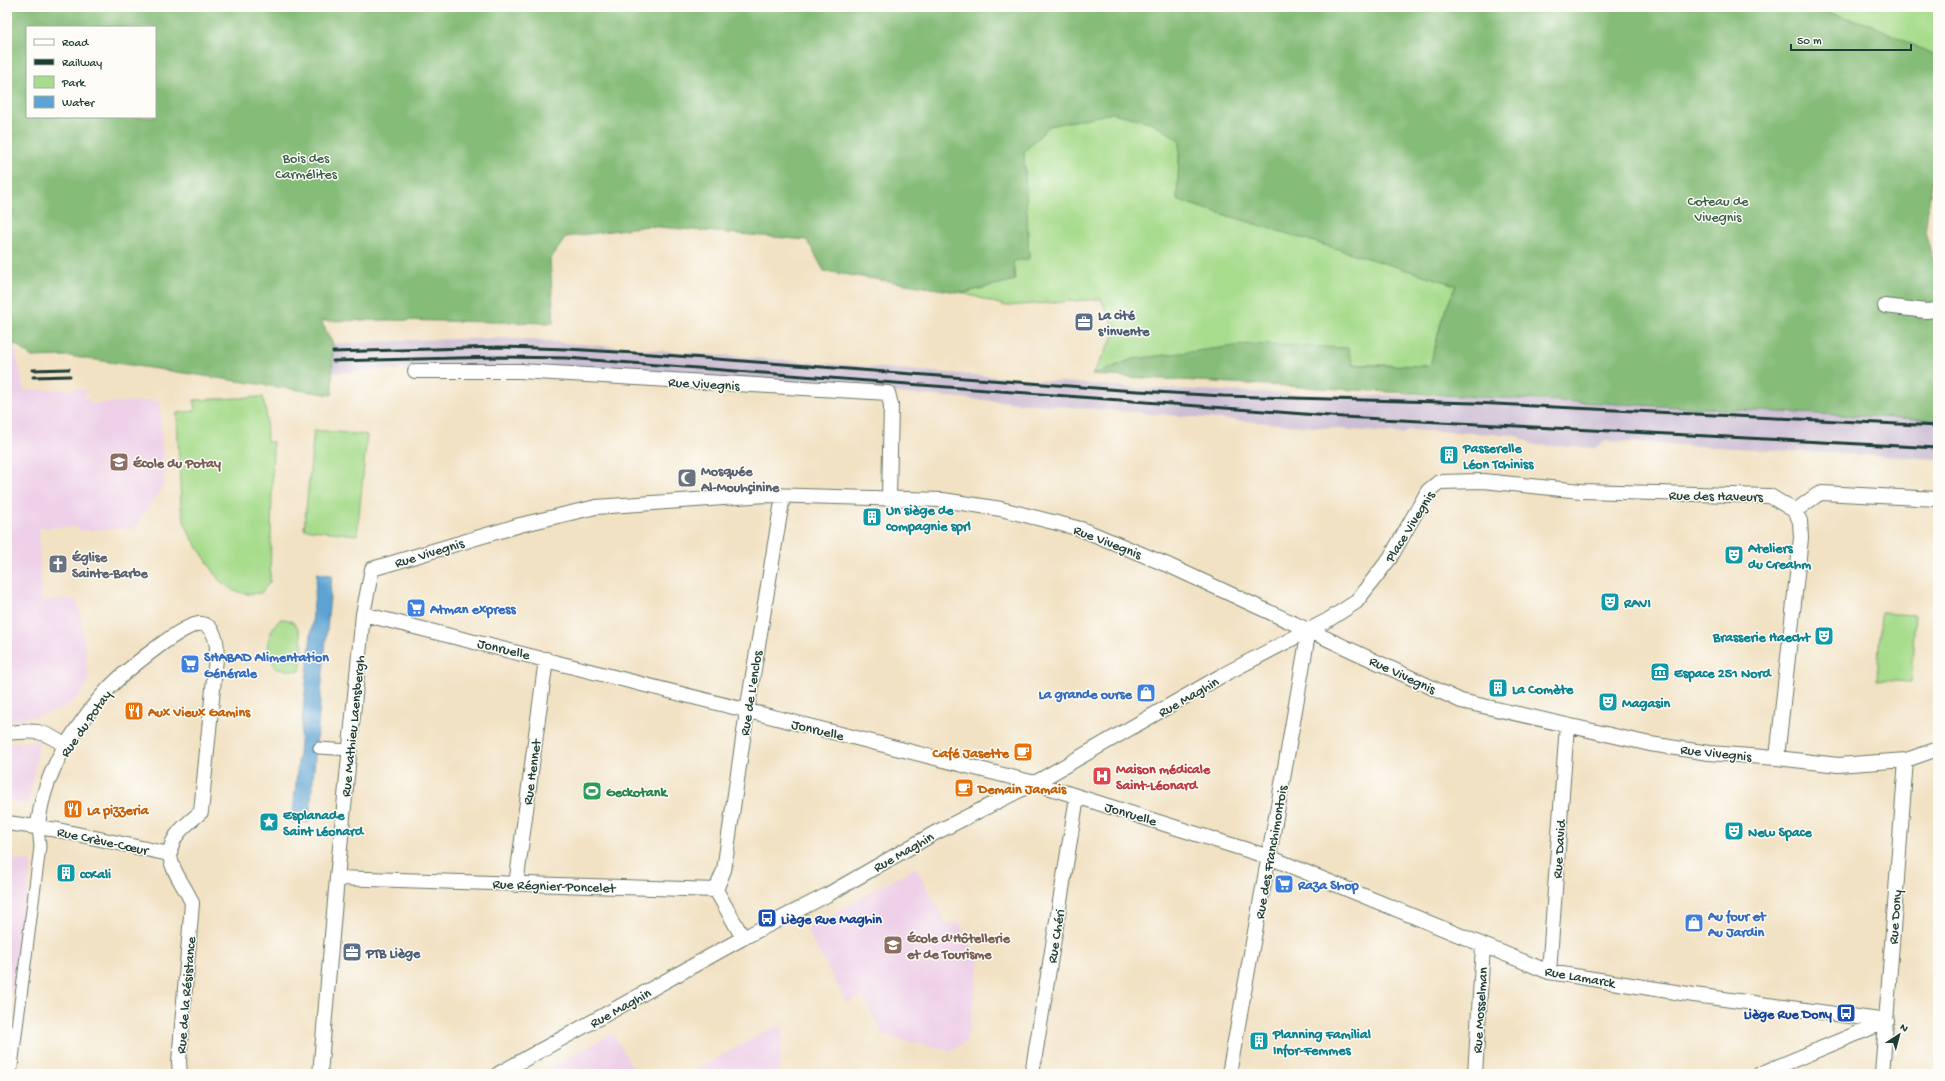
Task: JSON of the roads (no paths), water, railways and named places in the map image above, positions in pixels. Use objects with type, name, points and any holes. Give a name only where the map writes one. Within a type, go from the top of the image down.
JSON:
[{"type":"street","points":[[1885,306],[1926,311],[1938,310]]},
{"type":"street","name":"Rue Vivegnis","points":[[415,371],[527,372],[888,393],[891,405],[889,497]]},
{"type":"street","name":"Place Vivegnis","points":[[1309,630],[1356,602],[1390,558],[1428,491],[1439,482],[1483,481],[1581,491]]},
{"type":"street","name":"Rue des Haveurs","points":[[1581,491],[1770,496],[1795,511]]},
{"type":"street","points":[[1777,758],[1800,538],[1800,521],[1795,511],[1822,493],[1938,499]]},
{"type":"street","name":"Rue Vivegnis","points":[[372,569],[520,525],[596,507],[766,495],[889,497],[942,500],[1001,509],[1081,529],[1170,566],[1462,701],[1650,744],[1709,753],[1777,758],[1838,766],[1906,760],[1938,749]]},
{"type":"street","name":"Rue de L'enclos","points":[[716,890],[724,870],[747,711],[783,496]]},
{"type":"street","name":"Rue Mathieu Laensbergh","points":[[320,1074],[337,878],[363,614],[372,569]]},
{"type":"street","name":"Jonruelle","points":[[363,614],[1035,783],[1269,857]]},
{"type":"street","name":"Rue du Potay","points":[[38,828],[39,811],[47,785],[66,746],[109,688],[149,654],[182,630],[193,624],[203,624],[210,627],[217,648],[200,812],[180,830],[172,843],[169,854]]},
{"type":"street","name":"Rue Maghin","points":[[498,1074],[743,938],[827,894],[933,834],[1035,783],[1222,676],[1309,630]]},
{"type":"street","name":"Rue des Franchimontois","points":[[1228,1074],[1269,857],[1309,630]]},
{"type":"street","name":"Rue Hennet","points":[[516,885],[546,659]]},
{"type":"street","name":"Rue David","points":[[1549,972],[1567,725]]},
{"type":"street","points":[[7,733],[34,730],[53,736],[66,746]]},
{"type":"street","points":[[319,748],[350,750]]},
{"type":"street","name":"Rue Dony","points":[[1882,1074],[1906,760]]},
{"type":"street","name":"Rue Chéri","points":[[1032,1074],[1077,797]]},
{"type":"street","name":"Rue Crève-Cœur","points":[[7,824],[38,828],[169,854]]},
{"type":"street","points":[[11,1074],[40,847],[38,828]]},
{"type":"street","name":"Rue de la Résistance","points":[[169,854],[171,864],[187,889],[192,903],[179,1062],[180,1074]]},
{"type":"street","name":"Rue Lamarck","points":[[1269,857],[1483,947],[1549,972],[1887,1021]]},
{"type":"street","name":"Rue Régnier-Poncelet","points":[[337,878],[516,885],[716,890]]},
{"type":"street","points":[[716,890],[743,938]]},
{"type":"street","name":"Rue Mosselman","points":[[1475,1074],[1483,947]]},
{"type":"street","points":[[1760,1074],[1887,1021]]},
{"type":"water","points":[[317,573],[332,575],[309,823],[292,822]]},
{"type":"railway","points":[[333,352],[499,347],[567,349],[651,354],[1121,390],[1223,396],[1475,403],[1938,426]]},
{"type":"railway","points":[[333,361],[499,357],[566,358],[1343,417],[1938,448]]},
{"type":"railway","points":[[32,370],[69,369]]},
{"type":"railway","points":[[33,377],[70,376]]},
{"type":"place","name":"La cité s'invente","points":[[1084,322]]},
{"type":"place","name":"Passerelle Léon Tchiniss","points":[[1449,455]]},
{"type":"place","name":"École du Potay","points":[[119,462]]},
{"type":"place","name":"Mosquée Al-Mouhçinine","points":[[687,478]]},
{"type":"place","name":"Un siège de compagnie sprl","points":[[872,517]]},
{"type":"place","name":"Ateliers du Creahm","points":[[1734,555]]},
{"type":"place","name":"Église Sainte-Barbe","points":[[58,564]]},
{"type":"place","name":"RAVI","points":[[1610,602]]},
{"type":"place","name":"Atman express","points":[[416,608]]},
{"type":"place","name":"Brasserie Haecht","points":[[1824,636]]},
{"type":"place","name":"SHABAD Alimentation Générale","points":[[190,664]]},
{"type":"place","name":"Espace 251 Nord","points":[[1660,672]]},
{"type":"place","name":"La Comète","points":[[1498,688]]},
{"type":"place","name":"La grande ourse","points":[[1146,693]]},
{"type":"place","name":"Magasin","points":[[1608,702]]},
{"type":"place","name":"Aux Vieux Gamins","points":[[134,711]]},
{"type":"place","name":"Café Jasette","points":[[1023,752]]},
{"type":"place","name":"Maison médicale Saint-Léonard","points":[[1102,776]]},
{"type":"place","name":"Demain Jamais","points":[[964,788]]},
{"type":"place","name":"Geckotank","points":[[592,791]]},
{"type":"place","name":"La pizzeria","points":[[73,809]]},
{"type":"place","name":"Esplanade Saint Léonard","points":[[269,822]]},
{"type":"place","name":"New Space","points":[[1734,831]]},
{"type":"place","name":"ccKali","points":[[66,873]]},
{"type":"place","name":"Raza Shop","points":[[1284,884]]},
{"type":"place","name":"Liège Rue Maghin","points":[[767,918]]},
{"type":"place","name":"Au four et Au Jardin","points":[[1694,923]]},
{"type":"place","name":"École d'Hôtellerie et de Tourisme","points":[[893,945]]},
{"type":"place","name":"PTB Liège","points":[[352,952]]},
{"type":"place","name":"Liège Rue Dony","points":[[1846,1013]]},
{"type":"place","name":"Planning Familial Infor-Femmes","points":[[1259,1041]]},
{"type":"park label","name":"Bois des Carmélites","points":[[306,166]]},
{"type":"park label","name":"Coteau de Vivegnis","points":[[1718,208]]}]
